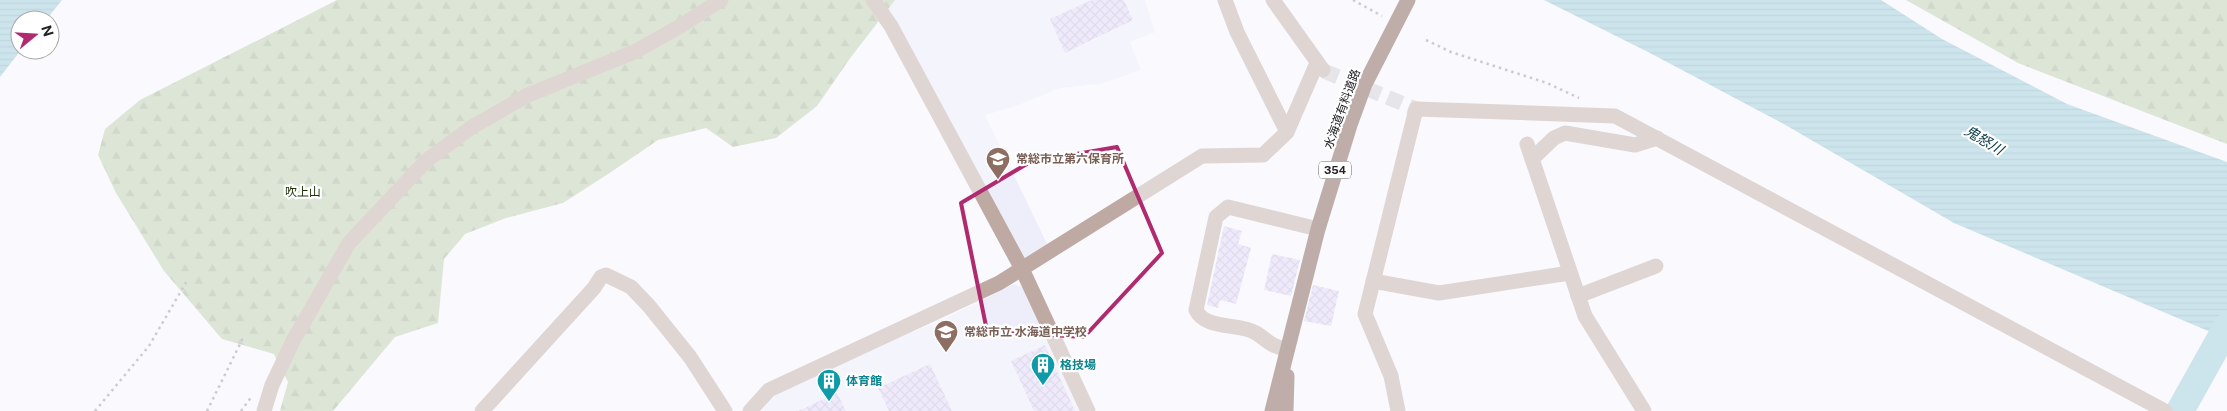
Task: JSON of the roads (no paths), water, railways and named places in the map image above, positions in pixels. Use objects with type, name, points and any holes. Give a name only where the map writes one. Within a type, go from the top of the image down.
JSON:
[{"type":"highway","name":"水海道有料道路","points":[[1272,411],[1318,228],[1350,125],[1365,84],[1408,0]]},
{"type":"highway","name":"水海道有料道路","points":[[1286,411],[1287,349]]},
{"type":"street","points":[[264,411],[272,385],[293,341],[350,243],[426,162],[472,127],[528,95],[634,52],[679,27],[721,0]]},
{"type":"street","points":[[873,0],[891,26],[1022,270],[1088,411]]},
{"type":"street","points":[[1225,0],[1237,32],[1287,132]]},
{"type":"street","points":[[750,411],[769,390],[999,283],[1202,156],[1263,155],[1287,132],[1321,67],[1273,0]]},
{"type":"street","points":[[1398,411],[1391,376],[1365,314],[1416,109],[1615,116],[2165,411]]},
{"type":"street","points":[[1644,411],[1585,316],[1530,151],[1565,133],[1635,146],[1657,138]]},
{"type":"street","points":[[1287,349],[1274,348],[1255,332],[1205,320],[1198,315],[1196,310],[1216,217],[1228,207],[1318,228]]},
{"type":"street","points":[[1578,296],[1656,266]]},
{"type":"street","points":[[1373,281],[1439,293],[1570,274]]},
{"type":"street","points":[[482,411],[594,288],[601,277],[606,275],[631,286],[649,306],[690,357],[725,411]]},
{"type":"water","points":[[0,0],[62,0],[54,10],[10,10],[10,60],[13,60],[0,77]]},
{"type":"water","name":"鬼怒川","points":[[1544,0],[1881,0],[1942,39],[2067,104],[2227,162],[2227,339],[1954,223],[1782,123],[1648,52]]},
{"type":"waterway","points":[[2180,411],[2227,327]]},
{"type":"tunnel","points":[[1324,71],[1416,109]]},
{"type":"place","name":"常総市立第六保育所","points":[[998,180]]},
{"type":"place","name":"常総市立 水海道中学校","points":[[946,353]]},
{"type":"place","name":"格技場","points":[[1043,386]]},
{"type":"place","name":"体育館","points":[[829,402]]},
{"type":"park label","name":"吹上山","points":[[303,192]]}]
